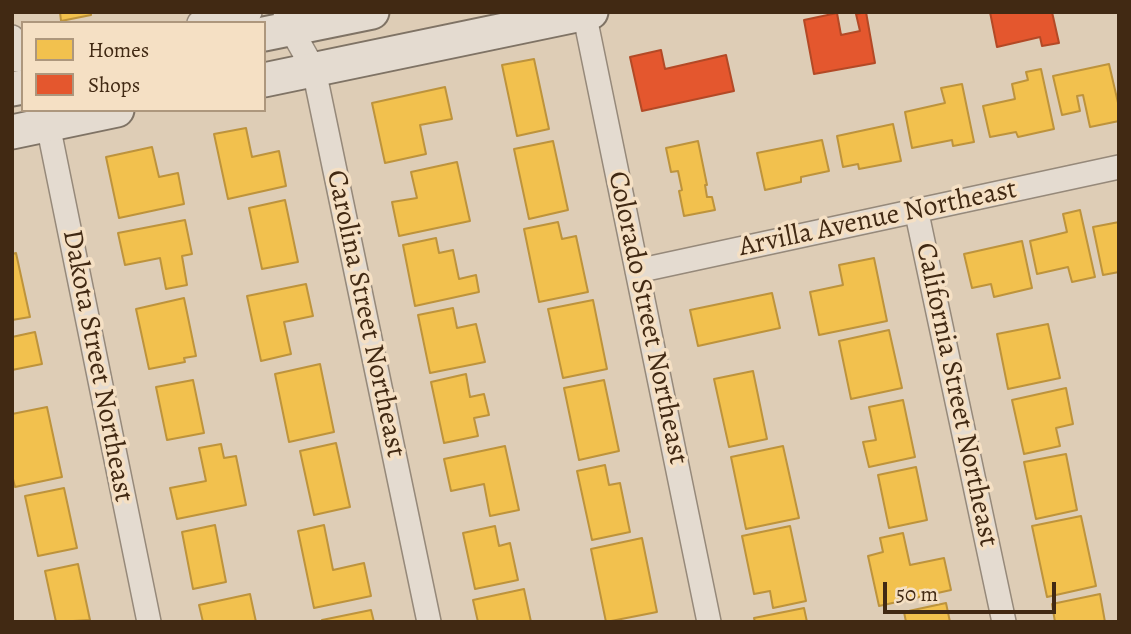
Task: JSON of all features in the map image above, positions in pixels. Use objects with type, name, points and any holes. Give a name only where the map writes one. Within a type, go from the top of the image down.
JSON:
[{"type":"main road","points":[[280,25],[372,12]]},
{"type":"main road","points":[[266,80],[586,13]]},
{"type":"main road","points":[[12,132],[47,117],[97,112]]},
{"type":"street","points":[[208,21],[250,12]]},
{"type":"street","name":"Colorado Street Northeast","points":[[586,13],[709,622]]},
{"type":"street","name":"Carolina Street Northeast","points":[[280,25],[314,69],[429,622]]},
{"type":"street","points":[[12,37],[17,71]]},
{"type":"street","name":"Dakota Street Northeast","points":[[47,117],[149,622]]},
{"type":"street","name":"Arvilla Avenue Northeast","points":[[637,271],[1119,167]]},
{"type":"street","name":"California Street Northeast","points":[[916,209],[1004,622]]},
{"type":"building: Homes","points":[[60,12],[91,12],[91,15],[61,21]]},
{"type":"building: Homes","points":[[534,59],[549,129],[517,136],[502,65]]},
{"type":"building: Homes","points":[[1109,64],[1119,107],[1119,121],[1090,127],[1083,95],[1077,96],[1080,111],[1062,115],[1053,76]]},
{"type":"building: Homes","points":[[1041,69],[1054,129],[1018,137],[1016,132],[990,137],[983,106],[1015,99],[1012,84],[1028,80],[1026,72]]},
{"type":"building: Homes","points":[[962,84],[974,142],[953,146],[952,140],[912,148],[905,112],[945,103],[941,88]]},
{"type":"building: Homes","points":[[445,87],[452,119],[420,125],[426,154],[385,163],[372,103]]},
{"type":"building: Homes","points":[[893,124],[901,161],[859,169],[858,164],[843,167],[837,136]]},
{"type":"building: Homes","points":[[246,128],[252,157],[279,151],[286,186],[228,199],[214,134]]},
{"type":"building: Homes","points":[[822,140],[829,171],[801,177],[801,182],[765,190],[757,153]]},
{"type":"building: Homes","points":[[553,141],[568,210],[529,219],[514,149]]},
{"type":"building: Homes","points":[[698,141],[707,197],[712,197],[715,210],[684,216],[678,171],[671,172],[666,148]]},
{"type":"building: Homes","points":[[152,147],[159,177],[178,173],[184,204],[119,218],[106,157]]},
{"type":"building: Homes","points":[[457,162],[470,221],[399,236],[392,202],[417,198],[411,172]]},
{"type":"building: Homes","points":[[285,200],[298,262],[262,269],[249,208]]},
{"type":"building: Homes","points":[[1080,210],[1095,277],[1072,282],[1068,267],[1037,274],[1030,241],[1067,232],[1063,214]]},
{"type":"building: Homes","points":[[185,220],[192,254],[182,256],[187,285],[166,289],[160,258],[125,265],[118,233]]},
{"type":"building: Homes","points":[[558,222],[562,239],[576,236],[588,292],[539,302],[524,229]]},
{"type":"building: Homes","points":[[1119,222],[1119,272],[1103,275],[1093,227]]},
{"type":"building: Homes","points":[[436,238],[439,253],[453,250],[459,279],[476,275],[479,292],[415,306],[403,245]]},
{"type":"building: Homes","points":[[1022,241],[1032,288],[994,297],[991,284],[972,288],[964,254]]},
{"type":"building: Homes","points":[[16,253],[30,317],[12,320],[12,254]]},
{"type":"building: Homes","points":[[874,258],[887,321],[819,335],[810,292],[843,285],[839,265]]},
{"type":"building: Homes","points":[[306,284],[313,316],[284,322],[291,354],[261,361],[247,296]]},
{"type":"building: Homes","points":[[772,293],[780,328],[698,346],[690,310]]},
{"type":"building: Homes","points":[[184,298],[196,356],[184,358],[185,362],[149,369],[136,309]]},
{"type":"building: Homes","points":[[593,300],[607,369],[563,378],[548,309]]},
{"type":"building: Homes","points":[[453,308],[457,328],[476,324],[485,362],[430,373],[418,315]]},
{"type":"building: Homes","points":[[1048,324],[1060,378],[1008,389],[997,334]]},
{"type":"building: Homes","points":[[889,330],[902,388],[851,399],[839,341]]},
{"type":"building: Homes","points":[[35,332],[42,364],[12,370],[12,337]]},
{"type":"building: Homes","points":[[320,364],[334,432],[289,442],[275,374]]},
{"type":"building: Homes","points":[[753,371],[767,439],[729,447],[714,379]]},
{"type":"building: Homes","points":[[466,374],[470,397],[484,394],[489,415],[474,418],[478,436],[444,443],[431,382]]},
{"type":"building: Homes","points":[[193,380],[204,433],[167,440],[156,387]]},
{"type":"building: Homes","points":[[604,380],[619,451],[579,460],[564,388]]},
{"type":"building: Homes","points":[[1066,388],[1073,424],[1056,428],[1060,446],[1024,454],[1012,400]]},
{"type":"building: Homes","points":[[903,400],[915,457],[869,467],[863,442],[876,440],[869,407]]},
{"type":"building: Homes","points":[[47,407],[62,477],[15,487],[12,475],[12,414]]},
{"type":"building: Homes","points":[[336,443],[350,507],[314,515],[300,451]]},
{"type":"building: Homes","points":[[221,444],[224,458],[236,456],[246,505],[177,519],[170,488],[206,481],[199,448]]},
{"type":"building: Homes","points":[[505,446],[519,510],[490,516],[484,484],[451,491],[444,459]]},
{"type":"building: Homes","points":[[783,446],[799,518],[746,529],[731,457]]},
{"type":"building: Homes","points":[[1066,454],[1077,510],[1036,519],[1024,462]]},
{"type":"building: Homes","points":[[605,465],[609,485],[620,483],[630,532],[592,540],[577,471]]},
{"type":"building: Homes","points":[[916,467],[927,520],[889,528],[878,475]]},
{"type":"building: Homes","points":[[64,488],[77,548],[38,556],[25,496]]},
{"type":"building: Homes","points":[[1081,516],[1096,586],[1047,597],[1032,526]]},
{"type":"building: Homes","points":[[215,525],[226,582],[193,589],[182,532]]},
{"type":"building: Homes","points":[[324,525],[333,570],[364,563],[371,596],[314,608],[298,531]]},
{"type":"building: Homes","points":[[495,526],[499,546],[510,543],[518,580],[475,589],[463,533]]},
{"type":"building: Homes","points":[[790,526],[806,601],[773,608],[770,591],[754,594],[742,536]]},
{"type":"building: Homes","points":[[903,533],[910,565],[944,558],[951,590],[879,606],[868,556],[883,552],[880,538]]},
{"type":"building: Homes","points":[[642,538],[657,612],[606,622],[591,549]]},
{"type":"building: Homes","points":[[78,564],[90,620],[56,622],[45,571]]},
{"type":"building: Homes","points":[[524,589],[531,622],[478,622],[473,600]]},
{"type":"building: Homes","points":[[250,594],[256,622],[203,622],[199,605]]},
{"type":"building: Homes","points":[[1100,594],[1105,622],[1055,622],[1052,604]]},
{"type":"building: Homes","points":[[946,603],[950,622],[906,622],[904,612]]},
{"type":"building: Homes","points":[[804,608],[807,622],[755,622],[754,618]]},
{"type":"building: Homes","points":[[371,610],[374,622],[322,622],[322,620]]},
{"type":"building: Shops","points":[[866,12],[875,63],[814,74],[804,20],[837,13],[841,35],[860,31],[856,14]]},
{"type":"building: Shops","points":[[990,12],[1052,12],[1059,43],[1042,46],[1040,37],[997,47]]},
{"type":"building: Shops","points":[[661,50],[665,69],[726,55],[734,91],[642,111],[630,57]]}]
